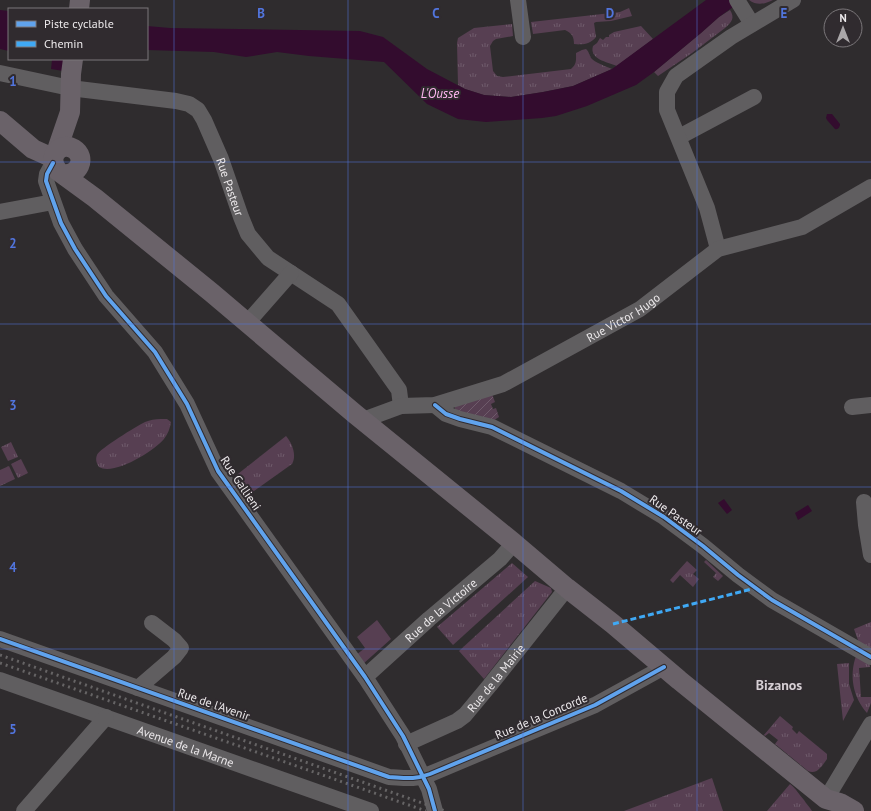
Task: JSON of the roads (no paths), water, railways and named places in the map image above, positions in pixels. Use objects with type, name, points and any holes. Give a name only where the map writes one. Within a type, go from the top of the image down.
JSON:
[{"type":"main road","points":[[63,160],[70,112],[71,74]]},
{"type":"main road","points":[[0,121],[33,149],[63,160],[90,194],[567,588],[613,624],[827,805],[840,803],[854,811]]},
{"type":"street","points":[[518,0],[523,37]]},
{"type":"street","points":[[718,249],[707,208],[667,110],[666,92],[676,76],[731,36],[793,0]]},
{"type":"street","points":[[739,4],[752,24]]},
{"type":"street","name":"Rue Pasteur","points":[[0,73],[71,74],[189,104],[198,110],[221,159],[240,217],[248,234],[268,258],[338,304],[398,390],[401,406]]},
{"type":"street","points":[[679,137],[754,97]]},
{"type":"street","name":"Rue Gallieni","points":[[63,160],[46,174],[46,181],[61,223],[75,249],[106,296],[154,352],[187,404],[218,471],[365,677],[403,736],[423,776],[435,811]]},
{"type":"street","name":"Rue Victor Hugo","points":[[363,420],[401,406],[435,405],[503,384],[640,309],[718,249],[802,228],[871,187]]},
{"type":"street","points":[[0,212],[53,202]]},
{"type":"street","points":[[247,323],[291,273]]},
{"type":"street","name":"Rue Pasteur","points":[[435,405],[446,414],[492,427],[622,491],[664,517],[772,600],[871,657]]},
{"type":"street","points":[[852,407],[871,405]]},
{"type":"street","points":[[864,502],[871,555]]},
{"type":"street","name":"Rue de la Victoire","points":[[365,677],[429,619],[500,559],[514,543]]},
{"type":"street","name":"Rue de la Mairie","points":[[406,744],[457,721],[465,715],[567,588]]},
{"type":"street","points":[[138,688],[174,657],[181,648],[174,640],[152,623]]},
{"type":"street","name":"Rue de l'Avenir","points":[[0,639],[389,776],[412,779],[423,776]]},
{"type":"street","name":"Rue de la Concorde","points":[[423,776],[595,705],[664,667]]},
{"type":"street","name":"Avenue de la Marne","points":[[0,680],[371,811]]},
{"type":"street","points":[[24,811],[106,717]]},
{"type":"street","points":[[827,805],[871,724]]},
{"type":"water","name":"L'Ousse","points":[[706,0],[743,0],[719,17],[654,72],[636,85],[587,106],[556,116],[486,122],[458,119],[427,104],[384,62],[277,52],[246,57],[214,52],[148,50],[148,26],[170,28],[360,31],[383,37],[427,69],[465,89],[484,95],[511,97],[573,86],[612,69]]},
{"type":"water","points":[[0,10],[8,11],[8,51],[0,49]]},
{"type":"water","points":[[52,60],[82,60],[76,73],[51,69]]},
{"type":"water","points":[[827,114],[832,114],[840,124],[838,129],[835,129],[827,120]]},
{"type":"water","points":[[724,499],[732,510],[727,514],[718,503]]},
{"type":"water","points":[[808,505],[812,511],[798,520],[795,513]]},
{"type":"railway","points":[[0,655],[445,811]]},
{"type":"railway","points":[[0,663],[426,811]]},
{"type":"district","name":"Bizanos","points":[[779,685]]}]
